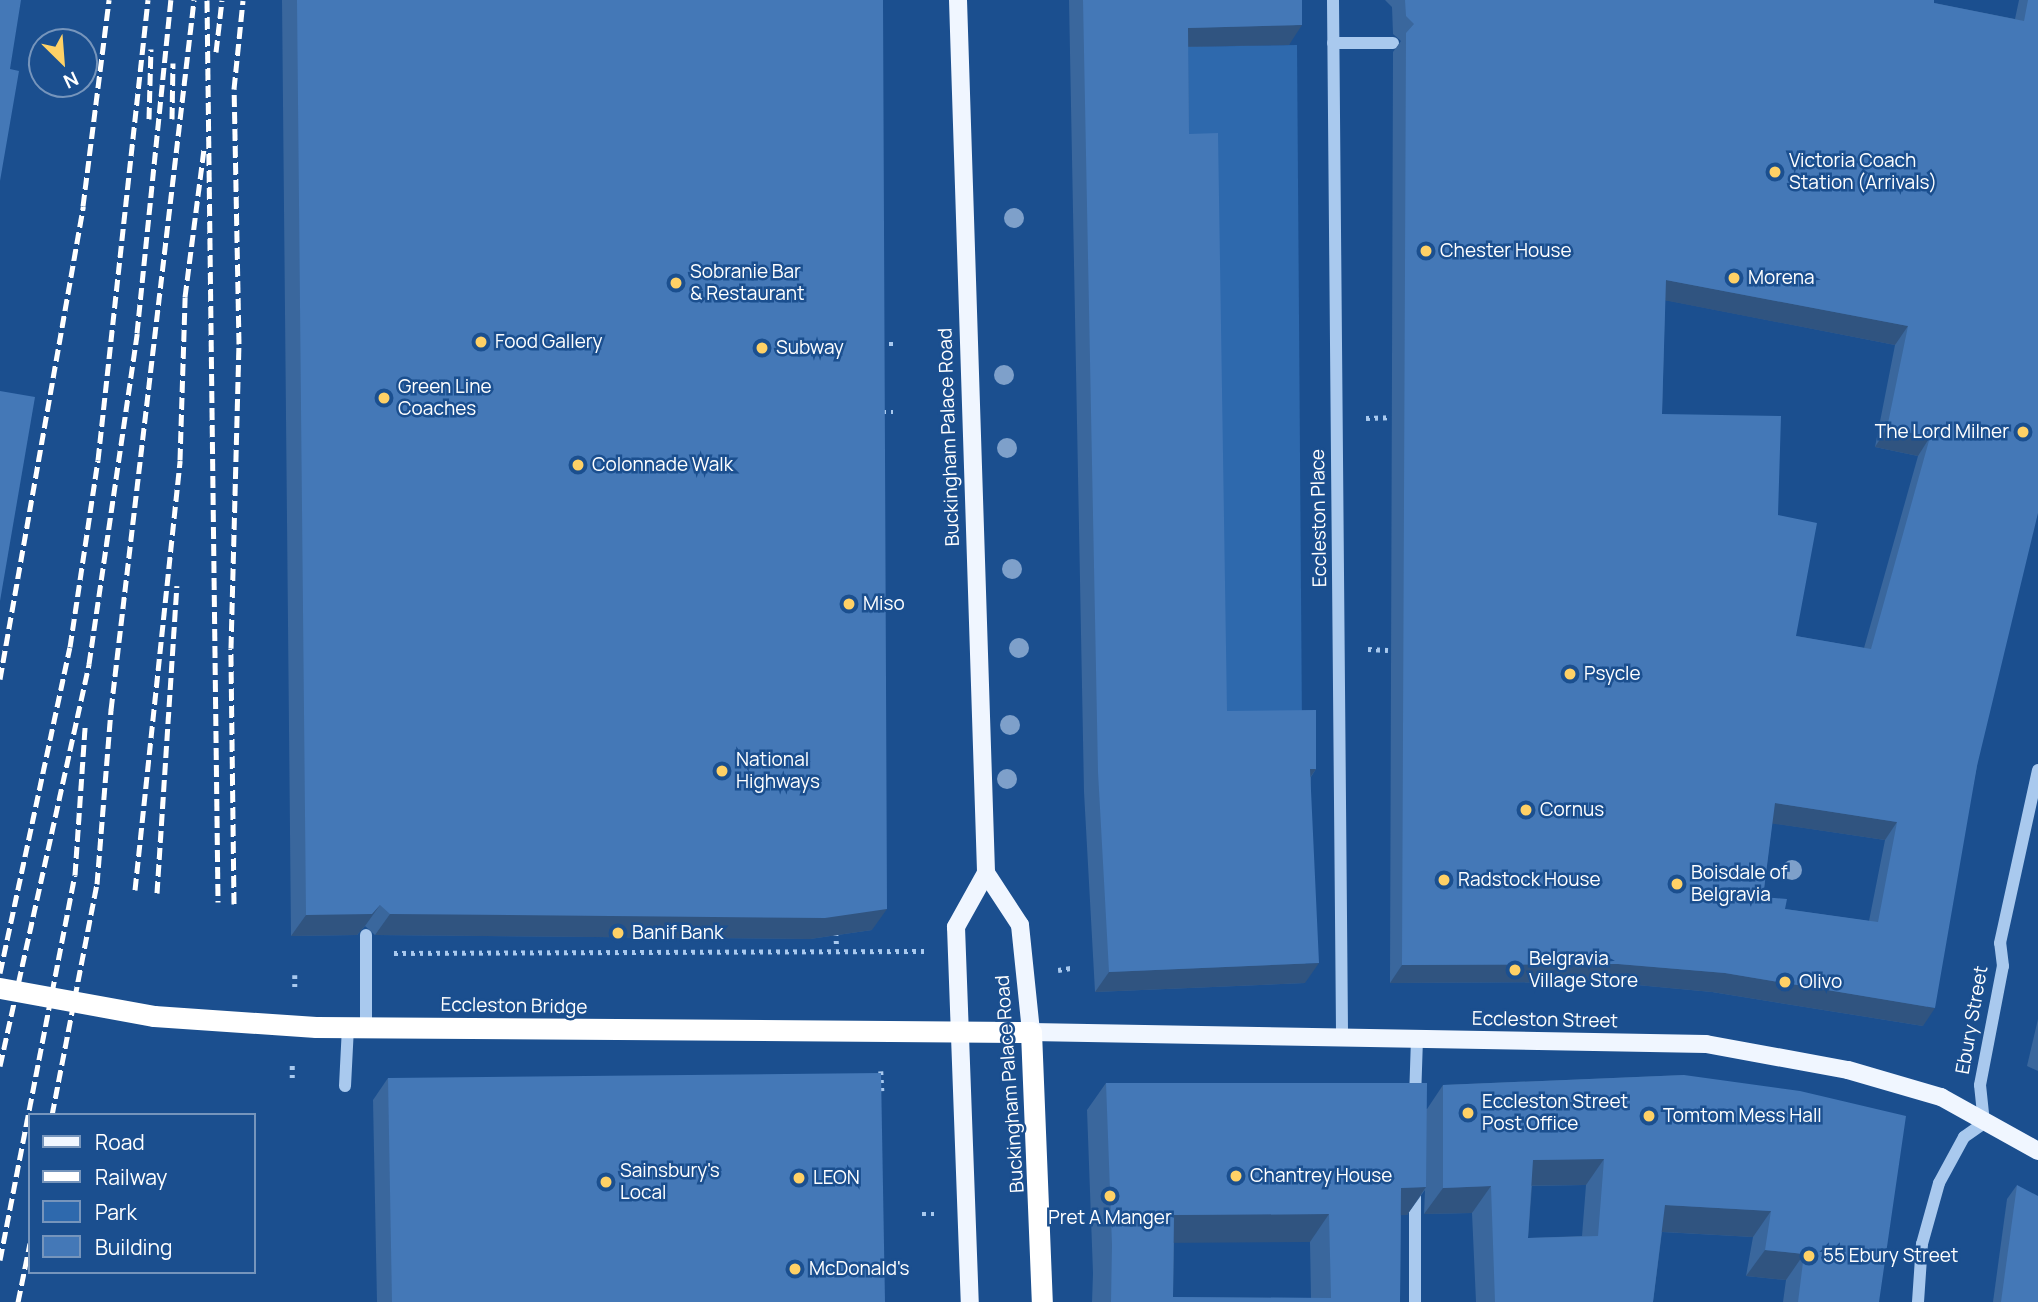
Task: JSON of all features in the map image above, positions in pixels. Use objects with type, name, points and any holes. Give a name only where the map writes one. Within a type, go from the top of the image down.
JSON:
[{"type":"highway","name":"Eccleston Bridge","points":[[0,988],[154,1016],[316,1027],[958,1035],[1031,1032]]},
{"type":"highway","name":"Buckingham Palace Road","points":[[1031,1032],[1042,1302]]},
{"type":"main road","name":"Buckingham Palace Road","points":[[958,0],[986,873],[1020,925],[1031,1032]]},
{"type":"main road","points":[[970,1302],[956,927],[986,873]]},
{"type":"main road","name":"Eccleston Street","points":[[1031,1032],[1342,1035],[1417,1039],[1706,1044],[1880,1078],[1941,1097],[1984,1123],[2038,1150]]},
{"type":"street","name":"Eccleston Place","points":[[1333,0],[1342,1035]]},
{"type":"street","points":[[1333,43],[1393,43]]},
{"type":"street","name":"Ebury Street","points":[[1984,1123],[1980,1085],[2003,966],[2000,943],[2038,771]]},
{"type":"street","points":[[345,1086],[357,1027],[366,935]]},
{"type":"street","points":[[1415,1109],[1417,1039]]},
{"type":"street","points":[[1918,1302],[1922,1244],[1939,1183],[1964,1137],[1984,1123]]},
{"type":"street","points":[[1415,1164],[1415,1302]]},
{"type":"path","points":[[867,345],[895,344]]},
{"type":"path","points":[[868,411],[893,412]]},
{"type":"path","points":[[836,921],[837,949]]},
{"type":"path","points":[[383,954],[837,949],[926,951]]},
{"type":"path","points":[[295,975],[295,987]]},
{"type":"path","points":[[292,1065],[292,1078]]},
{"type":"path","points":[[881,1070],[882,1091]]},
{"type":"green space","points":[[1297,45],[1302,729],[1213,731],[1174,47]]},
{"type":"building","points":[[0,0],[21,0],[10,69],[19,71],[0,181]]},
{"type":"building","name":"Colonnade Walk","points":[[297,0],[883,0],[887,909],[825,918],[390,914],[380,905],[372,914],[306,915]]},
{"type":"building","points":[[1083,0],[1302,0],[1302,25],[1188,28],[1189,134],[1218,133],[1227,711],[1316,710],[1316,769],[1310,769],[1319,963],[1109,972],[1098,772]]},
{"type":"building","points":[[1405,0],[1934,0],[1934,3],[2024,21],[2028,0],[2038,0],[2038,513],[1977,766],[1935,1008],[1725,973],[1618,964],[1402,965],[1406,33],[1414,24],[1406,16]],"holes":[[[1666,280],[1908,326],[1887,428],[1930,437],[1871,649],[1796,636],[1817,523],[1778,515],[1781,416],[1662,414]],[[1775,803],[1897,822],[1878,922],[1785,909],[1787,899],[1763,897]]]},
{"type":"building","points":[[0,391],[35,397],[0,601]]},
{"type":"building","points":[[881,1073],[885,1302],[392,1302],[388,1078]]},
{"type":"building","points":[[1684,1075],[1800,1091],[1906,1116],[1879,1302],[1798,1302],[1804,1254],[1765,1250],[1771,1211],[1665,1205],[1653,1302],[1495,1302],[1491,1186],[1443,1188],[1443,1085]],"holes":[[[1604,1159],[1598,1236],[1528,1238],[1533,1160]]]},
{"type":"building","name":"Chantrey House","points":[[1106,1083],[1427,1083],[1426,1187],[1401,1188],[1400,1302],[1111,1302],[1112,1245]],"holes":[[[1329,1214],[1331,1298],[1173,1297],[1174,1215]]]},
{"type":"building","points":[[2017,1185],[2038,1196],[2038,1302],[2001,1302]]},
{"type":"railway","points":[[0,679],[83,206],[109,0]]},
{"type":"railway","points":[[0,973],[70,647],[98,460],[148,0]]},
{"type":"railway","points":[[0,1066],[89,664],[137,333],[171,0]]},
{"type":"railway","points":[[52,1113],[97,884],[111,710],[194,0]]},
{"type":"railway","points":[[207,0],[218,902]]},
{"type":"railway","points":[[216,52],[222,0]]},
{"type":"railway","points":[[234,904],[231,648],[239,344],[234,89],[243,0]]},
{"type":"railway","points":[[149,119],[151,49]]},
{"type":"railway","points":[[172,119],[173,63]]},
{"type":"railway","points":[[135,890],[180,460],[185,297],[204,149]]},
{"type":"railway","points":[[157,893],[177,586]]},
{"type":"railway","points":[[29,1113],[75,875],[85,727]]},
{"type":"railway","points":[[0,1260],[28,1116]]},
{"type":"railway","points":[[18,1302],[28,1253]]},
{"type":"place","name":"Victoria Coach Station (Arrivals)","points":[[1775,172]]},
{"type":"place","name":"Chester House","points":[[1426,251]]},
{"type":"place","name":"Morena","points":[[1734,278]]},
{"type":"place","name":"Sobranie Bar & Restaurant","points":[[676,283]]},
{"type":"place","name":"Food Gallery","points":[[481,342]]},
{"type":"place","name":"Subway","points":[[762,348]]},
{"type":"place","name":"Green Line Coaches","points":[[384,398]]},
{"type":"place","name":"The Lord Milner","points":[[2023,432]]},
{"type":"place","name":"Colonnade Walk","points":[[578,465]]},
{"type":"place","name":"Miso","points":[[849,604]]},
{"type":"place","name":"Psycle","points":[[1570,674]]},
{"type":"place","name":"National Highways","points":[[722,771]]},
{"type":"place","name":"Cornus","points":[[1526,810]]},
{"type":"place","name":"Radstock House","points":[[1444,880]]},
{"type":"place","name":"Boisdale of Belgravia","points":[[1677,884]]},
{"type":"place","name":"Banif Bank","points":[[618,933]]},
{"type":"place","name":"Belgravia Village Store","points":[[1515,970]]},
{"type":"place","name":"Olivo","points":[[1785,982]]},
{"type":"place","name":"Eccleston Street Post Office","points":[[1468,1113]]},
{"type":"place","name":"Tomtom Mess Hall","points":[[1649,1116]]},
{"type":"place","name":"Chantrey House","points":[[1236,1176]]},
{"type":"place","name":"LEON","points":[[799,1178]]},
{"type":"place","name":"Sainsbury's Local","points":[[606,1182]]},
{"type":"place","name":"Pret A Manger","points":[[1110,1196]]},
{"type":"place","name":"55 Ebury Street","points":[[1809,1256]]},
{"type":"place","name":"McDonald's","points":[[795,1269]]}]
